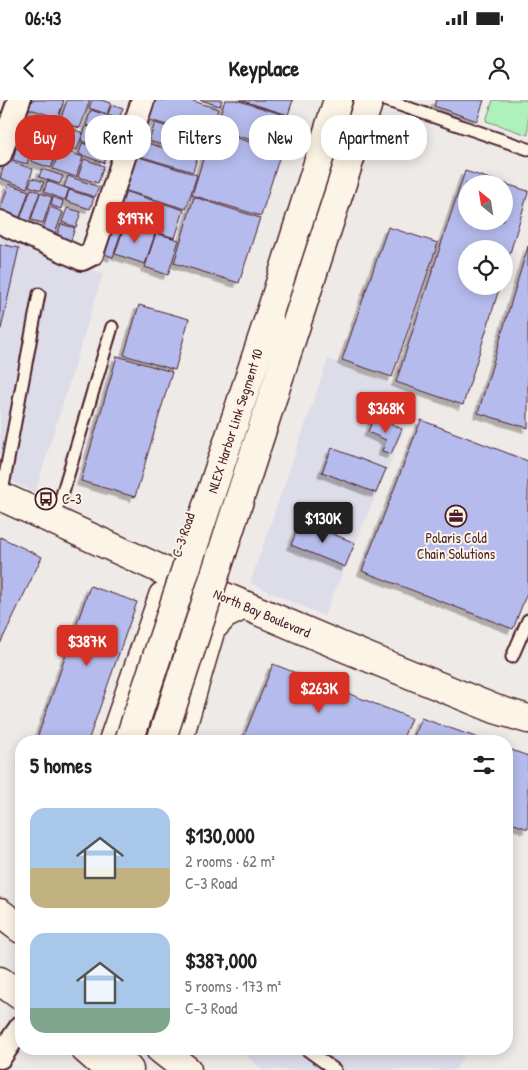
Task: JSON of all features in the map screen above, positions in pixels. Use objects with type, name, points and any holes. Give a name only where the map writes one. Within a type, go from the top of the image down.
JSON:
[{"type":"main road","name":"C-3 Road","points":[[115,735],[171,574],[329,100]]},
{"type":"main road","name":"NLEX Harbor Link Segment 10","points":[[131,735],[269,318],[338,100]]},
{"type":"main road","name":"NLEX Harbor Link Segment 10","points":[[162,735],[369,100]]},
{"type":"main road","points":[[180,735],[211,629],[224,615],[233,600],[290,366],[378,100]]},
{"type":"main road","name":"North Bay Boulevard","points":[[0,497],[171,574],[343,647],[495,709],[528,719]]},
{"type":"main road","points":[[0,981],[15,992]]},
{"type":"main road","points":[[92,1055],[109,1070]]},
{"type":"main road","points":[[116,1055],[130,1070]]},
{"type":"main road","points":[[155,1055],[174,1070]]},
{"type":"main road","points":[[167,1055],[186,1070]]},
{"type":"street","points":[[0,155],[20,100]]},
{"type":"street","points":[[0,222],[82,259],[92,254],[143,100]]},
{"type":"street","points":[[0,1057],[15,1036]]},
{"type":"lane","points":[[385,100],[528,149]]},
{"type":"lane","points":[[0,497],[39,294]]},
{"type":"lane","points":[[52,520],[62,495],[112,327]]},
{"type":"lane","points":[[512,658],[528,620]]},
{"type":"lane","points":[[314,1055],[335,1070]]},
{"type":"shaded area","points":[[0,233],[103,274],[35,493],[0,475]]},
{"type":"shaded area","points":[[328,359],[419,395],[324,616],[250,583]]},
{"type":"shaded area","points":[[245,1055],[464,1055],[455,1070],[263,1070]]},
{"type":"green space","points":[[493,100],[528,100],[528,135],[486,121]]},
{"type":"building","points":[[30,100],[64,100],[59,115],[49,115],[27,108]]},
{"type":"building","points":[[67,100],[90,100],[80,128],[75,126],[75,115],[62,115]]},
{"type":"building","points":[[92,100],[111,103],[107,114],[89,108]]},
{"type":"building","points":[[153,100],[190,100],[218,109],[216,115],[161,115],[161,123],[151,120],[151,115],[148,115]]},
{"type":"building","points":[[200,100],[222,100],[220,106]]},
{"type":"building","points":[[225,100],[236,100],[285,115],[249,115],[249,139],[239,136],[239,115],[220,115]]},
{"type":"building","points":[[240,100],[293,100],[288,115]]},
{"type":"building","points":[[436,100],[484,100],[477,121],[434,106]]},
{"type":"building","points":[[112,104],[123,108],[120,115],[108,114]]},
{"type":"building","points":[[91,110],[106,115],[89,115]]},
{"type":"building","points":[[155,123],[161,125],[161,145],[151,142]]},
{"type":"building","points":[[85,129],[85,142],[81,141]]},
{"type":"building","points":[[75,130],[83,133],[77,150],[75,149]]},
{"type":"building","points":[[239,139],[249,142],[249,160],[278,160],[261,216],[192,195],[203,160],[239,160]]},
{"type":"building","points":[[82,143],[85,144],[85,156],[79,154]]},
{"type":"building","points":[[151,144],[161,147],[161,160],[196,160],[193,172],[151,160]]},
{"type":"building","points":[[15,152],[15,160],[28,160],[27,164],[13,160]]},
{"type":"building","points":[[75,154],[83,157],[76,177],[53,169],[56,160],[75,160]]},
{"type":"building","points":[[84,159],[104,166],[98,183],[78,177]]},
{"type":"building","points":[[6,160],[33,169],[27,188],[0,178]]},
{"type":"building","points":[[31,160],[54,160],[51,168]]},
{"type":"building","points":[[127,160],[148,160],[197,175],[186,209],[117,188]]},
{"type":"building","points":[[42,169],[63,176],[60,184],[39,177]]},
{"type":"building","points":[[465,171],[478,175],[464,175]]},
{"type":"building","points":[[68,176],[99,187],[95,197],[64,187]]},
{"type":"building","points":[[32,178],[44,182],[41,190],[29,186]]},
{"type":"building","points":[[47,181],[69,189],[65,200],[44,192]]},
{"type":"building","points":[[9,184],[29,191],[19,220],[0,214]]},
{"type":"building","points":[[513,186],[528,191],[528,193],[513,243],[513,240],[458,240],[458,295],[497,295],[463,405],[396,382],[458,192],[458,230],[513,230]]},
{"type":"building","points":[[31,189],[40,192],[28,225],[19,222]]},
{"type":"building","points":[[117,189],[184,210],[175,238],[107,217]]},
{"type":"building","points":[[69,190],[94,198],[90,209],[66,201]]},
{"type":"building","points":[[40,193],[52,197],[43,223],[31,220]]},
{"type":"building","points":[[53,197],[63,201],[61,209],[51,205]]},
{"type":"building","points":[[194,197],[260,218],[239,283],[174,263]]},
{"type":"building","points":[[50,207],[63,212],[53,239],[41,235]]},
{"type":"building","points":[[67,208],[81,212],[76,227],[62,222]]},
{"type":"building","points":[[106,218],[124,223],[113,257],[96,251]]},
{"type":"building","points":[[61,224],[75,228],[69,246],[55,241]]},
{"type":"building","points":[[125,224],[155,234],[145,264],[115,254]]},
{"type":"building","points":[[388,227],[438,243],[392,377],[342,360]]},
{"type":"building","points":[[156,233],[179,240],[168,275],[145,267]]},
{"type":"building","points":[[0,244],[19,248],[1,329],[0,329]]},
{"type":"building","points":[[528,246],[528,428],[478,413]]},
{"type":"building","points":[[139,305],[189,319],[175,370],[124,355]]},
{"type":"building","points":[[117,356],[172,372],[135,497],[81,481]]},
{"type":"building","points":[[374,417],[402,429],[391,454],[382,451],[386,440],[368,432]]},
{"type":"building","name":"Polaris Cold Chain Solutions","points":[[421,420],[528,461],[528,590],[513,629],[362,571]]},
{"type":"building","points":[[332,448],[386,469],[376,493],[322,472]]},
{"type":"building","points":[[301,521],[355,543],[345,567],[291,545]]},
{"type":"building","points":[[0,537],[42,557],[0,644]]},
{"type":"building","points":[[90,586],[137,602],[90,735],[38,735]]},
{"type":"building","points":[[273,664],[411,718],[404,735],[244,735]]},
{"type":"building","points":[[421,718],[470,735],[414,735]]},
{"type":"building","points":[[513,751],[528,756],[528,829],[513,824]]},
{"type":"place","name":"C-3","points":[[46,499]]},
{"type":"place","name":"Polaris Cold Chain Solutions","points":[[456,516]]}]
